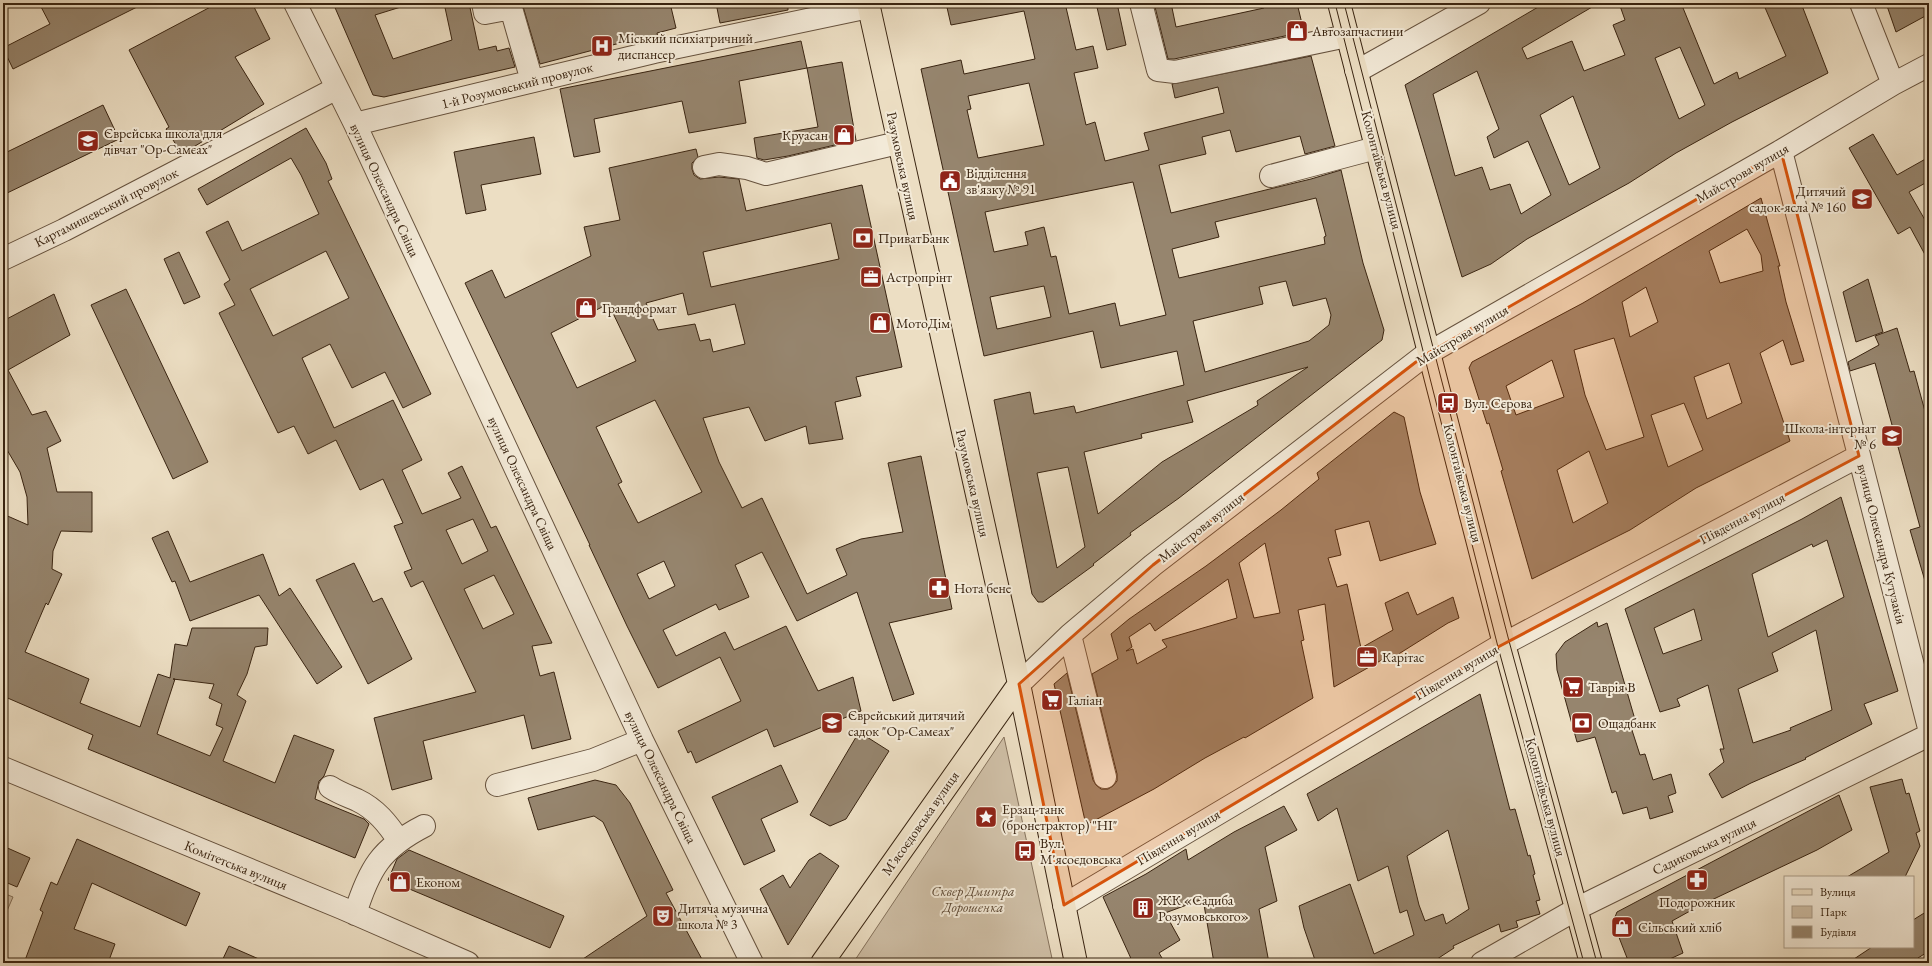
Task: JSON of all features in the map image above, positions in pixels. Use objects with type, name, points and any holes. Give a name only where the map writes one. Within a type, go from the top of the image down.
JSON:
[{"type":"main road","name":"Колонтаївська вулиця","points":[[1339,3],[1504,644],[1591,963]]},
{"type":"main road","name":"Разумовська вулиця","points":[[868,5],[1019,684],[1076,963]]},
{"type":"main road","name":"Мʼясоєдовська вулиця","points":[[822,963],[1019,684]]},
{"type":"street","name":"вулиця Олександра Свіща","points":[[295,3],[355,124],[642,740],[752,963]]},
{"type":"street","points":[[482,3],[485,13],[511,8],[532,82]]},
{"type":"street","points":[[1141,3],[1158,70],[1167,72],[1175,72],[1347,36]]},
{"type":"street","points":[[1356,70],[1361,69],[1479,3]]},
{"type":"street","points":[[1861,3],[1893,84]]},
{"type":"street","name":"1-й Розумовський провулок","points":[[355,124],[703,42],[836,15],[868,5]]},
{"type":"street","name":"Майстрова вулиця","points":[[1019,684],[1070,635],[1153,564],[1430,352],[1781,151],[1893,84],[1929,65]]},
{"type":"street","name":"Картамишевський провулок","points":[[3,259],[64,230],[337,88]]},
{"type":"street","points":[[704,167],[720,164],[747,168],[766,174],[898,143]]},
{"type":"street","points":[[1271,176],[1376,148]]},
{"type":"street","name":"вулиця Олександра Кутузакія","points":[[1781,151],[1929,728]]},
{"type":"street","name":"Південна вулиця","points":[[1064,905],[1504,644],[1859,456]]},
{"type":"street","points":[[1070,635],[1105,777]]},
{"type":"street","name":"Садиковська вулиця","points":[[1482,963],[1576,909],[1929,735]]},
{"type":"street","points":[[497,785],[593,760],[642,740]]},
{"type":"street","name":"Комітетська вулиця","points":[[3,768],[355,914],[468,963]]},
{"type":"street","points":[[330,787],[340,794],[357,800],[373,810],[388,824],[400,841]]},
{"type":"street","points":[[355,914],[366,881],[382,856],[400,841],[424,826]]},
{"type":"highlighted area","points":[[1781,151],[1859,456],[1498,647],[1064,905],[1019,684],[1153,565],[1425,355]]},
{"type":"green space","name":"Сквер Дмитра Дорошенка","points":[[1004,737],[1053,963],[853,963]]},
{"type":"green space","points":[[3,893],[13,897],[3,920]]},
{"type":"building","points":[[39,3],[145,3],[13,69],[3,48],[50,24]]},
{"type":"building","points":[[218,3],[252,3],[270,39],[235,57],[264,104],[182,154],[166,129],[169,127],[129,50]]},
{"type":"building","points":[[333,3],[403,3],[404,6],[375,15],[393,59],[452,40],[444,3],[469,3],[479,50],[496,46],[497,51],[509,48],[515,67],[384,97],[373,95]]},
{"type":"building","name":"Міський психіатричний диспансер","points":[[522,3],[670,3],[676,28],[657,33],[658,38],[644,41],[643,37],[540,64]]},
{"type":"building","points":[[716,3],[788,3],[788,10],[720,23]]},
{"type":"building","points":[[946,3],[1065,3],[1076,50],[1093,46],[1098,68],[1074,73],[1086,125],[1095,122],[1105,161],[1149,150],[1144,133],[1224,113],[1218,87],[1175,98],[1172,84],[1311,56],[1335,146],[1305,154],[1300,136],[1236,152],[1230,130],[1202,137],[1206,154],[1159,165],[1171,213],[1311,179],[1341,170],[1363,263],[1384,330],[1382,340],[1179,498],[1130,533],[1131,535],[1093,564],[1094,565],[1043,602],[1038,602],[1032,594],[994,400],[1030,392],[1034,414],[1074,406],[1076,413],[1184,385],[1177,351],[1101,368],[1093,331],[984,356],[921,69],[961,60],[964,74],[1035,59],[1024,11],[951,25]],"holes":[[[1029,83],[1044,145],[978,158],[967,110],[971,109],[968,96]],[[1133,182],[1166,315],[1120,326],[1115,303],[1069,314],[1056,256],[1051,257],[1044,227],[1025,232],[1028,245],[994,252],[985,212]],[[1316,198],[1326,236],[1324,237],[1325,244],[1179,278],[1172,249],[1219,237],[1215,222]],[[1286,281],[1293,306],[1326,298],[1331,315],[1329,325],[1309,341],[1205,372],[1193,321],[1263,304],[1259,287]],[[1044,286],[1051,317],[997,329],[990,297]],[[1308,367],[1257,401],[1258,405],[1162,462],[1098,514],[1084,452],[1142,438],[1141,434],[1193,422],[1187,401]],[[1068,467],[1085,547],[1057,568],[1037,473]]]},
{"type":"building","points":[[1096,3],[1117,3],[1126,45],[1107,50]]},
{"type":"building","points":[[1154,3],[1171,3],[1176,27],[1264,8],[1263,3],[1297,3],[1304,32],[1168,59]]},
{"type":"building","points":[[1545,3],[1599,3],[1522,48],[1527,59],[1572,41],[1584,71],[1625,55],[1613,25],[1625,20],[1619,3],[1681,3],[1714,84],[1737,72],[1739,79],[1786,56],[1763,3],[1801,3],[1828,73],[1732,122],[1676,153],[1629,183],[1527,239],[1491,264],[1462,277],[1405,85]],"holes":[[[1680,47],[1705,105],[1679,119],[1655,58]],[[1477,71],[1499,129],[1487,137],[1494,158],[1528,141],[1551,195],[1521,214],[1510,184],[1490,190],[1482,167],[1455,176],[1433,94]],[[1573,96],[1600,168],[1569,185],[1540,115]]]},
{"type":"building","points":[[1886,3],[1929,3],[1929,14],[1896,32]]},
{"type":"building","points":[[801,41],[807,68],[739,81],[746,123],[689,133],[682,101],[594,119],[600,152],[574,157],[560,89]]},
{"type":"building","points":[[842,62],[856,140],[788,156],[764,160],[757,158],[754,138],[818,127],[807,68]]},
{"type":"building","points":[[103,105],[119,139],[3,195],[3,154]]},
{"type":"building","points":[[306,128],[326,163],[332,179],[328,181],[431,394],[403,408],[385,372],[352,388],[330,344],[302,358],[334,428],[393,400],[422,460],[402,470],[422,514],[461,498],[448,473],[462,466],[491,528],[496,526],[552,643],[532,646],[540,676],[554,672],[571,739],[532,749],[524,715],[423,741],[432,779],[392,790],[374,718],[476,692],[423,581],[411,587],[404,572],[412,569],[394,526],[403,523],[383,479],[360,490],[336,440],[308,454],[294,426],[278,433],[219,313],[235,305],[224,284],[230,280],[206,232],[228,221],[242,251],[319,214],[301,175],[291,158],[207,205],[198,189]],"holes":[[[326,251],[349,298],[273,336],[250,289]],[[473,519],[488,551],[462,564],[446,530]],[[494,575],[514,614],[483,629],[464,589]]]},
{"type":"building","points":[[1873,134],[1897,175],[1929,157],[1929,181],[1909,192],[1929,227],[1929,262],[1910,227],[1898,234],[1849,148]]},
{"type":"building","points":[[534,137],[541,174],[481,185],[486,210],[466,214],[454,152]]},
{"type":"building","points":[[696,149],[698,157],[692,163],[694,175],[700,179],[719,177],[739,179],[746,211],[862,185],[902,367],[856,377],[861,396],[835,402],[843,439],[809,444],[806,426],[765,441],[749,407],[703,418],[719,462],[742,508],[762,498],[807,594],[847,575],[836,549],[861,539],[903,532],[888,463],[921,456],[952,609],[889,623],[914,694],[893,701],[857,592],[797,621],[762,552],[735,565],[749,597],[719,610],[716,604],[663,630],[676,656],[725,632],[734,650],[786,626],[818,691],[853,677],[861,711],[774,747],[767,729],[696,763],[691,751],[688,753],[678,731],[741,701],[720,657],[658,688],[627,626],[465,283],[492,270],[505,298],[591,256],[584,227],[620,220],[609,168]],"holes":[[[831,223],[839,259],[711,287],[703,252]],[[683,293],[688,315],[735,304],[745,344],[713,352],[710,339],[700,341],[695,324],[658,330],[646,303]],[[606,305],[608,310],[611,309],[636,361],[577,388],[551,333]],[[655,400],[702,492],[638,523],[618,484],[622,482],[596,427]],[[664,561],[675,586],[649,599],[637,574]]]},
{"type":"building","points":[[1761,198],[1780,266],[1778,266],[1786,302],[1804,361],[1791,365],[1783,340],[1760,353],[1790,441],[1696,488],[1630,530],[1532,579],[1489,423],[1487,424],[1469,368],[1472,362],[1583,303]],"holes":[[[1747,229],[1761,255],[1763,271],[1720,283],[1709,251]],[[1646,287],[1658,322],[1630,337],[1622,302]],[[1614,338],[1644,437],[1606,450],[1585,395],[1574,350]],[[1552,360],[1564,397],[1516,415],[1506,386]],[[1729,363],[1742,403],[1707,419],[1694,377]],[[1684,403],[1703,450],[1668,467],[1651,415]],[[1589,451],[1608,503],[1573,523],[1557,470]]]},
{"type":"building","points":[[179,252],[200,297],[184,304],[164,259]]},
{"type":"building","points":[[1868,279],[1883,332],[1856,342],[1843,292]]},
{"type":"building","points":[[126,289],[208,462],[173,479],[91,305]]},
{"type":"building","points":[[54,294],[70,335],[8,370],[32,415],[46,411],[61,441],[47,448],[57,492],[92,492],[92,532],[61,531],[53,551],[52,569],[62,574],[48,605],[46,603],[25,652],[89,679],[80,703],[140,727],[158,674],[170,678],[175,644],[187,646],[192,628],[268,628],[267,645],[255,647],[247,674],[237,695],[246,701],[223,761],[275,783],[294,735],[334,750],[324,776],[319,781],[315,799],[364,819],[369,824],[355,858],[88,749],[93,735],[3,696],[3,514],[28,525],[27,497],[20,472],[3,443],[3,321]],"holes":[[[175,679],[214,684],[209,698],[222,704],[216,725],[223,728],[210,756],[157,734]]]},
{"type":"building","points":[[1897,328],[1910,372],[1914,371],[1929,426],[1929,581],[1925,581],[1910,530],[1920,527],[1875,363],[1850,371],[1848,362],[1879,345],[1875,336]]},
{"type":"building","points":[[1394,412],[1404,417],[1420,492],[1436,544],[1380,561],[1369,521],[1335,530],[1341,555],[1328,558],[1337,587],[1347,584],[1361,648],[1393,630],[1385,603],[1408,592],[1417,615],[1453,597],[1459,618],[1448,623],[1389,660],[1387,657],[1334,687],[1325,604],[1298,610],[1304,640],[1301,641],[1313,698],[1245,738],[1244,737],[1205,758],[1154,789],[1086,825],[1054,684],[1067,673],[1093,780],[1101,789],[1108,789],[1117,781],[1117,774],[1092,674],[1118,659],[1111,634],[1129,619],[1206,566],[1281,510],[1319,479],[1317,473]],"holes":[[[1265,543],[1280,613],[1254,618],[1239,563]],[[1228,579],[1237,618],[1162,640],[1167,647],[1137,664],[1133,649],[1126,651],[1132,647],[1129,637],[1150,623],[1155,631]]]},
{"type":"building","points":[[1841,497],[1898,691],[1864,704],[1872,724],[1805,758],[1806,759],[1751,783],[1722,798],[1709,774],[1724,762],[1720,749],[1724,749],[1708,685],[1677,699],[1680,706],[1660,712],[1625,609],[1802,519]],"holes":[[[1827,540],[1844,597],[1768,637],[1752,574],[1812,544],[1813,547]],[[1694,609],[1702,640],[1663,654],[1654,628]],[[1816,630],[1832,710],[1790,728],[1791,730],[1753,743],[1738,689],[1778,671],[1772,653]]]},
{"type":"building","points":[[168,531],[190,582],[263,554],[279,596],[290,588],[342,667],[317,684],[259,595],[190,621],[175,581],[172,582],[152,538]]},
{"type":"building","points":[[354,563],[373,602],[382,598],[412,659],[368,684],[316,580]]},
{"type":"building","points":[[1597,622],[1598,627],[1607,623],[1636,723],[1630,724],[1640,755],[1645,754],[1653,780],[1671,774],[1676,793],[1668,796],[1673,812],[1650,819],[1647,807],[1623,814],[1616,791],[1612,793],[1595,737],[1577,742],[1557,670],[1556,654],[1565,642]]},
{"type":"building","points":[[1480,694],[1510,810],[1515,809],[1528,856],[1530,855],[1535,874],[1533,875],[1540,900],[1536,901],[1540,914],[1516,921],[1518,927],[1501,932],[1499,924],[1453,946],[1454,948],[1431,963],[1316,963],[1304,928],[1299,906],[1350,884],[1374,954],[1414,935],[1407,910],[1400,913],[1388,866],[1358,881],[1337,808],[1318,821],[1307,794]],"holes":[[[1448,830],[1469,909],[1446,924],[1443,914],[1425,921],[1419,905],[1407,856]]]},
{"type":"building","points":[[859,732],[889,751],[846,819],[830,826],[810,815]]},
{"type":"building","points":[[781,765],[798,802],[761,819],[775,851],[744,865],[712,797]]},
{"type":"building","points":[[1902,779],[1906,794],[1909,793],[1920,831],[1916,833],[1920,846],[1905,876],[1849,876],[1889,852],[1870,787]]},
{"type":"building","points":[[595,780],[616,785],[630,803],[673,890],[666,893],[704,963],[577,963],[647,916],[603,822],[594,816],[538,830],[528,798]]},
{"type":"building","points":[[1839,795],[1852,830],[1817,850],[1699,906],[1672,921],[1683,953],[1661,963],[1629,963],[1613,922],[1617,912]]},
{"type":"building","points":[[1284,806],[1297,830],[1265,847],[1277,901],[1259,909],[1269,963],[1214,963],[1203,899],[1165,913],[1180,940],[1159,953],[1165,963],[1133,963],[1103,897],[1146,874],[1186,849],[1188,860],[1234,832]]},
{"type":"building","points":[[77,839],[200,893],[186,926],[92,883],[74,929],[115,944],[108,963],[24,963],[43,912],[40,910],[51,882],[57,885]]},
{"type":"building","points":[[3,846],[30,858],[17,887],[3,881]]},
{"type":"building","points":[[409,850],[564,916],[550,948],[388,880],[397,859]]},
{"type":"building","points":[[820,853],[839,866],[788,945],[760,889],[783,875],[790,888],[809,860]]},
{"type":"building","points":[[1929,910],[1929,951],[1918,958],[1921,963],[1848,963],[1870,948],[1914,948],[1914,919]]},
{"type":"building","points":[[229,946],[268,963],[221,963]]},
{"type":"tram line","points":[[1335,3],[1498,647],[1584,963]]},
{"type":"tram line","points":[[1344,3],[1509,641],[1597,963]]},
{"type":"place","name":"Автозапчастини","points":[[1297,31]]},
{"type":"place","name":"Міський психіатричний диспансер","points":[[602,46]]},
{"type":"place","name":"Круасан","points":[[844,135]]},
{"type":"place","name":"Єврейська школа для дівчат \"Ор-Самєах\"","points":[[88,141]]},
{"type":"place","name":"Відділення зв'язку № 91","points":[[950,181]]},
{"type":"place","name":"Дитячий садок-ясла № 160","points":[[1862,199]]},
{"type":"place","name":"ПриватБанк","points":[[863,238]]},
{"type":"place","name":"Астропрінт","points":[[871,277]]},
{"type":"place","name":"Грандформат","points":[[586,308]]},
{"type":"place","name":"МотоДім","points":[[880,323]]},
{"type":"place","name":"Вул. Сєрова","points":[[1448,403]]},
{"type":"place","name":"Школа-інтернат № 6","points":[[1892,436]]},
{"type":"place","name":"Нота бене","points":[[939,588]]},
{"type":"place","name":"Карітас","points":[[1367,657]]},
{"type":"place","name":"Таврія В","points":[[1573,687]]},
{"type":"place","name":"Галіан","points":[[1052,700]]},
{"type":"place","name":"Єврейський дитячий садок \"Ор-Самєах\"","points":[[832,723]]},
{"type":"place","name":"Ощадбанк","points":[[1582,723]]},
{"type":"place","name":"Ерзац-танк (бронетрактор) \"НІ\"","points":[[986,817]]},
{"type":"place","name":"Вул. М'ясоєдовська","points":[[1025,851]]},
{"type":"place","name":"Подорожник","points":[[1697,880]]},
{"type":"place","name":"Економ","points":[[400,882]]},
{"type":"place","name":"ЖК «Садиба Розумовського»","points":[[1143,908]]},
{"type":"place","name":"Дитяча музична школа № 3","points":[[663,916]]},
{"type":"place","name":"Сільський хліб","points":[[1622,927]]}]
